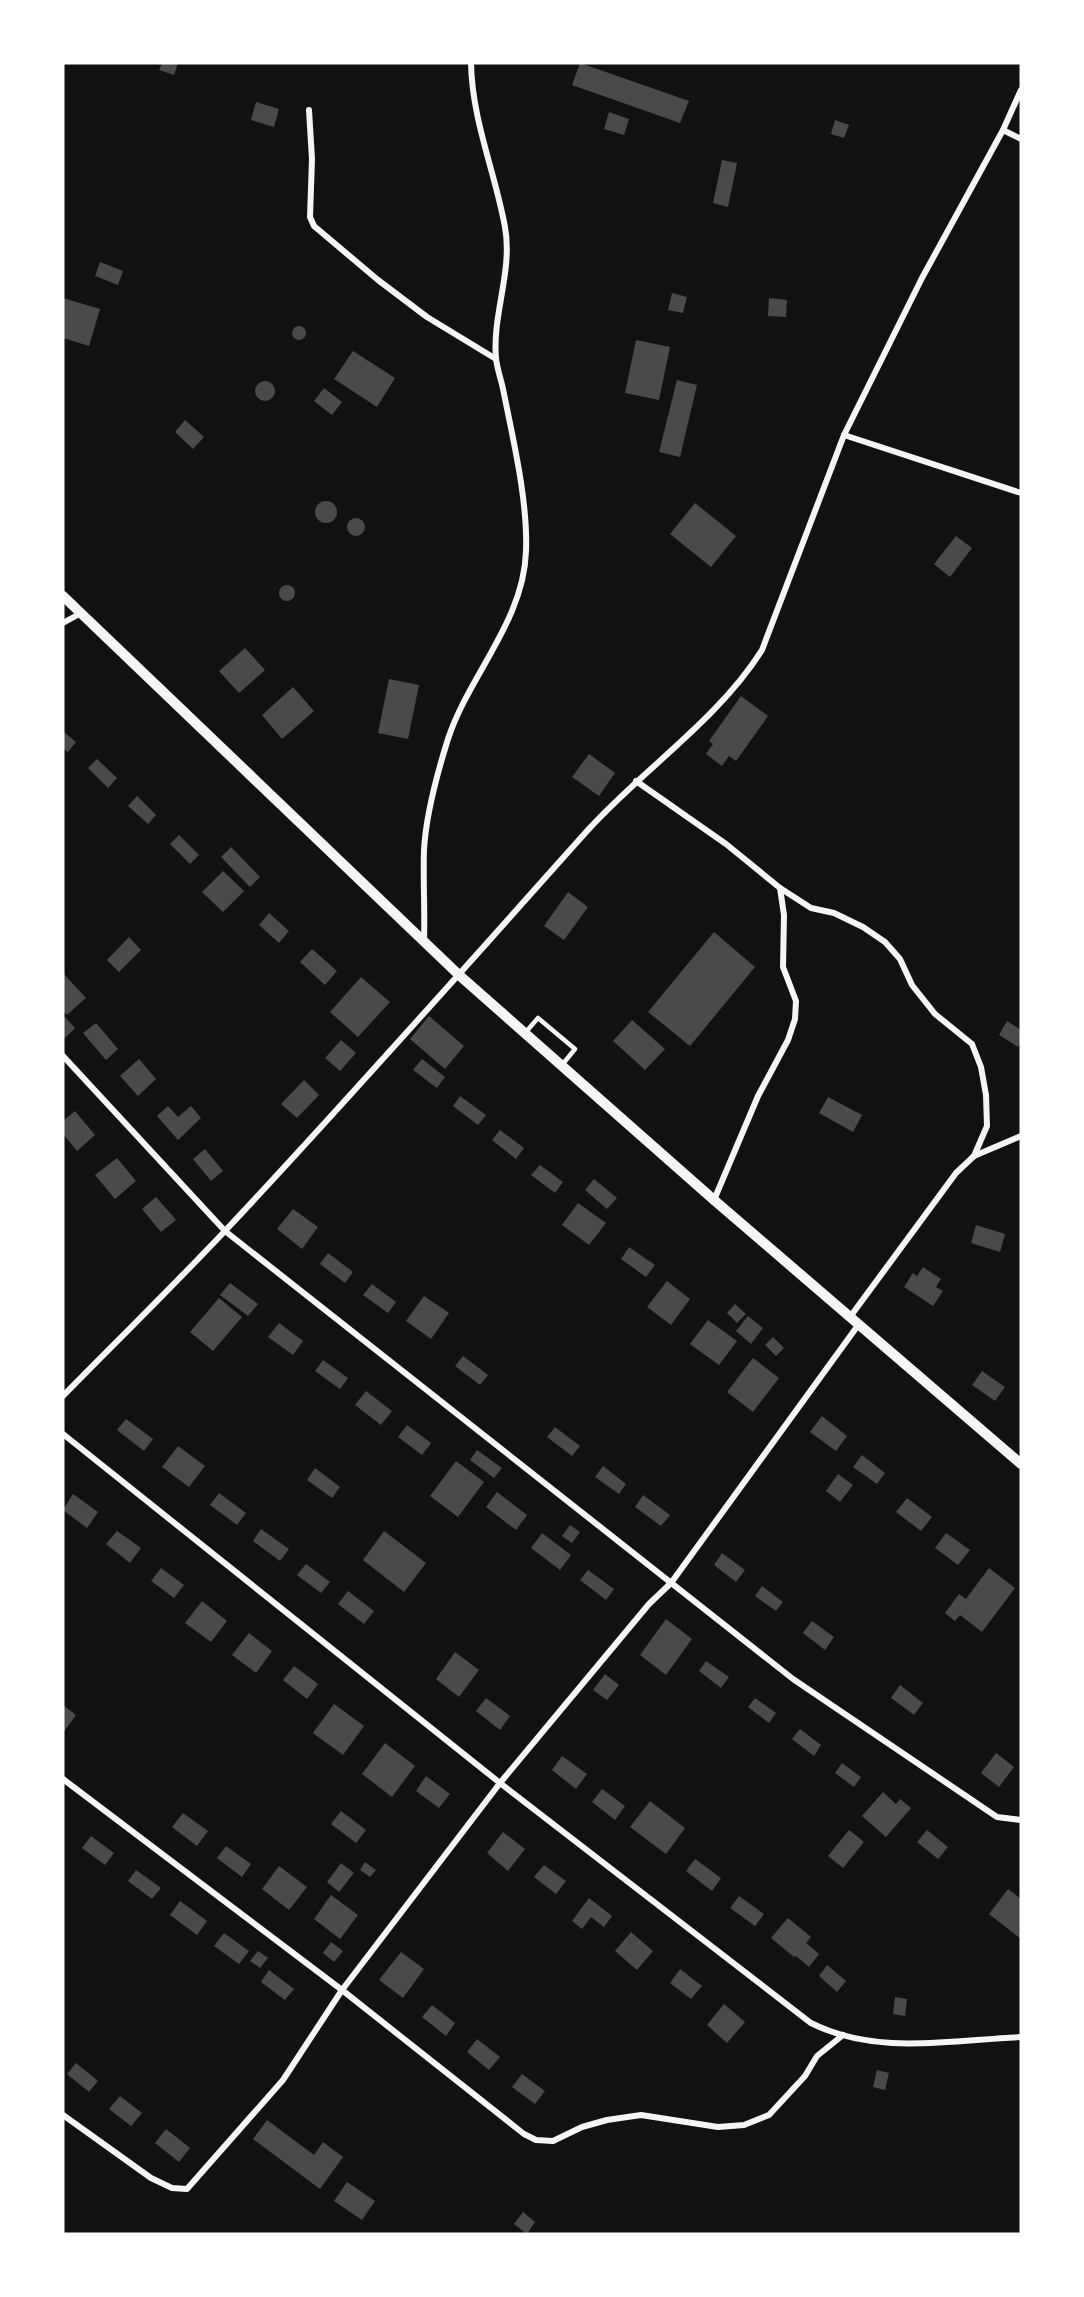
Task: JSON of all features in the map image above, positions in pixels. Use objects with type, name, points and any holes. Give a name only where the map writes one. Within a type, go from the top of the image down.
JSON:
[{"type":"street","points":[[424,941],[424,849],[430,810],[449,738],[473,683],[494,649],[515,604],[526,552],[524,507],[496,359],[496,330],[507,255],[506,229],[479,126],[471,63]]},
{"type":"street","points":[[63,1396],[225,1231],[596,822],[636,781],[693,729],[745,673],[762,650],[844,435],[922,278],[1003,130],[1021,90]]},
{"type":"street","points":[[309,110],[312,159],[310,217],[314,226],[378,280],[427,317],[496,359]]},
{"type":"street","points":[[1003,130],[1021,139]]},
{"type":"street","points":[[844,435],[1021,493]]},
{"type":"street","points":[[63,596],[459,975],[714,1200],[1021,1464]]},
{"type":"street","points":[[63,622],[81,613]]},
{"type":"street","points":[[636,781],[726,844],[780,888],[811,908],[834,914],[863,927],[885,942],[900,958],[912,985],[935,1014],[972,1044],[981,1066],[986,1095],[987,1126],[974,1156]]},
{"type":"street","points":[[714,1200],[758,1096],[788,1040],[795,1019],[796,1001],[783,967],[784,915],[780,888]]},
{"type":"street","points":[[63,1056],[225,1231],[793,1679],[997,1817],[1021,1820]]},
{"type":"street","points":[[63,2115],[151,2178],[172,2188],[187,2189],[283,2080],[342,1990],[500,1783],[649,1604],[671,1582],[956,1173],[974,1156],[1021,1136]]},
{"type":"street","points":[[63,1434],[500,1783],[811,2023],[828,2032],[876,2042],[952,2043],[1021,2037]]},
{"type":"street","points":[[63,1779],[342,1990],[507,2121],[536,2140],[553,2141],[590,2124],[641,2115],[718,2127],[744,2125],[769,2115],[805,2076],[817,2056],[843,2035]]},
{"type":"lane","points":[[525,1033],[538,1018],[575,1049],[562,1066]]},
{"type":"building","points":[[162,63],[178,63],[174,75],[159,70]]},
{"type":"building","points":[[580,63],[689,101],[680,123],[572,85]]},
{"type":"building","points":[[256,102],[279,109],[274,127],[251,120]]},
{"type":"building","points":[[609,112],[629,119],[624,135],[604,129]]},
{"type":"building","points":[[835,120],[849,125],[844,138],[831,134]]},
{"type":"building","points":[[722,160],[737,163],[728,207],[713,203]]},
{"type":"building","points":[[100,262],[123,271],[118,285],[95,276]]},
{"type":"building","points":[[672,293],[687,297],[683,313],[668,310]]},
{"type":"building","points":[[63,298],[100,309],[89,346],[63,338]]},
{"type":"building","points":[[769,298],[787,300],[786,317],[768,316]]},
{"type":"building","points":[[296,326],[302,326],[306,333],[302,340],[296,340],[292,336],[292,330]]},
{"type":"building","points":[[636,340],[670,347],[659,400],[625,393]]},
{"type":"building","points":[[353,351],[395,378],[377,407],[334,379]]},
{"type":"building","points":[[677,380],[697,385],[680,457],[659,452]]},
{"type":"building","points":[[265,381],[272,384],[275,391],[272,398],[265,401],[258,398],[255,391],[258,384]]},
{"type":"building","points":[[324,388],[342,402],[332,415],[314,401]]},
{"type":"building","points":[[185,420],[204,437],[193,449],[175,432]]},
{"type":"building","points":[[326,501],[334,504],[337,512],[334,520],[326,523],[318,520],[315,512],[318,504]]},
{"type":"building","points":[[695,503],[736,536],[711,567],[670,534]]},
{"type":"building","points":[[356,518],[362,521],[365,527],[362,533],[356,536],[350,533],[347,527],[350,521]]},
{"type":"building","points":[[956,536],[972,548],[950,577],[934,564]]},
{"type":"building","points":[[284,585],[290,585],[295,593],[293,599],[284,601],[279,596],[279,590]]},
{"type":"building","points":[[245,648],[265,670],[239,693],[219,671]]},
{"type":"building","points":[[389,679],[419,685],[408,739],[378,733]]},
{"type":"building","points":[[293,687],[314,711],[282,739],[262,715]]},
{"type":"building","points":[[741,696],[768,716],[736,761],[729,756],[722,766],[706,754],[713,744],[709,741]]},
{"type":"building","points":[[63,731],[76,742],[68,752],[63,749]]},
{"type":"building","points":[[589,754],[615,773],[599,796],[572,777]]},
{"type":"building","points":[[97,759],[117,778],[108,788],[88,768]]},
{"type":"building","points":[[137,796],[156,815],[148,824],[128,806]]},
{"type":"building","points":[[179,835],[199,855],[190,864],[170,844]]},
{"type":"building","points":[[231,847],[260,877],[250,887],[221,857]]},
{"type":"building","points":[[223,871],[244,891],[223,912],[202,892]]},
{"type":"building","points":[[568,892],[588,907],[564,940],[544,926]]},
{"type":"building","points":[[269,913],[289,931],[279,943],[259,925]]},
{"type":"building","points":[[714,932],[755,967],[690,1046],[648,1012]]},
{"type":"building","points":[[129,937],[141,950],[119,972],[107,960]]},
{"type":"building","points":[[312,949],[337,971],[325,985],[300,962]]},
{"type":"building","points":[[63,973],[86,998],[67,1015],[63,1011]]},
{"type":"building","points":[[361,977],[390,1002],[358,1037],[330,1012]]},
{"type":"building","points":[[63,1015],[75,1028],[65,1038],[63,1036]]},
{"type":"building","points":[[429,1016],[464,1046],[445,1069],[410,1039]]},
{"type":"building","points":[[632,1020],[665,1049],[645,1070],[613,1041]]},
{"type":"building","points":[[1007,1021],[1021,1030],[1021,1043],[1018,1047],[999,1035]]},
{"type":"building","points":[[96,1023],[118,1049],[106,1060],[83,1033]]},
{"type":"building","points":[[341,1040],[356,1053],[340,1071],[325,1058]]},
{"type":"building","points":[[139,1059],[156,1079],[138,1096],[120,1076]]},
{"type":"building","points":[[422,1059],[445,1077],[437,1088],[413,1070]]},
{"type":"building","points":[[304,1080],[319,1095],[297,1118],[281,1104]]},
{"type":"building","points":[[460,1096],[486,1115],[478,1125],[453,1106]]},
{"type":"building","points":[[828,1097],[862,1115],[853,1132],[819,1113]]},
{"type":"building","points":[[168,1106],[178,1117],[191,1106],[201,1118],[178,1140],[157,1116]]},
{"type":"building","points":[[75,1111],[95,1135],[77,1151],[63,1134],[63,1121]]},
{"type":"building","points":[[500,1130],[524,1148],[516,1159],[492,1140]]},
{"type":"building","points":[[205,1149],[223,1171],[211,1181],[193,1159]]},
{"type":"building","points":[[117,1158],[136,1181],[115,1199],[95,1175]]},
{"type":"building","points":[[540,1165],[563,1182],[555,1193],[531,1175]]},
{"type":"building","points":[[594,1179],[617,1198],[607,1209],[585,1190]]},
{"type":"building","points":[[156,1197],[176,1220],[161,1232],[142,1209]]},
{"type":"building","points":[[578,1203],[606,1223],[589,1245],[562,1225]]},
{"type":"building","points":[[293,1209],[318,1227],[302,1249],[277,1229]]},
{"type":"building","points":[[976,1225],[1005,1234],[1000,1252],[971,1243]]},
{"type":"building","points":[[629,1247],[655,1265],[646,1277],[621,1259]]},
{"type":"building","points":[[328,1253],[353,1272],[345,1283],[320,1264]]},
{"type":"building","points":[[923,1267],[941,1279],[936,1287],[943,1291],[933,1306],[904,1287],[913,1273],[917,1276]]},
{"type":"building","points":[[667,1281],[690,1299],[671,1325],[647,1307]]},
{"type":"building","points":[[230,1283],[258,1304],[248,1316],[220,1295]]},
{"type":"building","points":[[372,1284],[396,1302],[388,1313],[363,1295]]},
{"type":"building","points":[[424,1296],[449,1313],[431,1339],[406,1321]]},
{"type":"building","points":[[219,1298],[242,1317],[213,1351],[190,1332]]},
{"type":"building","points":[[735,1304],[746,1314],[737,1323],[727,1313]]},
{"type":"building","points":[[748,1316],[763,1328],[751,1344],[736,1331]]},
{"type":"building","points":[[708,1320],[737,1341],[719,1365],[690,1344]]},
{"type":"building","points":[[279,1323],[303,1341],[293,1355],[268,1337]]},
{"type":"building","points":[[773,1337],[784,1348],[776,1356],[765,1345]]},
{"type":"building","points":[[463,1356],[488,1375],[480,1385],[455,1366]]},
{"type":"building","points":[[753,1358],[779,1378],[753,1412],[727,1392]]},
{"type":"building","points":[[323,1360],[348,1378],[340,1389],[315,1371]]},
{"type":"building","points":[[982,1371],[1005,1387],[995,1401],[972,1385]]},
{"type":"building","points":[[366,1391],[392,1411],[381,1425],[355,1405]]},
{"type":"building","points":[[822,1416],[847,1436],[836,1451],[810,1432]]},
{"type":"building","points":[[126,1419],[153,1439],[144,1451],[117,1430]]},
{"type":"building","points":[[407,1425],[431,1443],[422,1455],[398,1437]]},
{"type":"building","points":[[555,1427],[580,1446],[572,1456],[547,1437]]},
{"type":"building","points":[[178,1446],[205,1466],[189,1487],[162,1467]]},
{"type":"building","points":[[477,1450],[502,1468],[494,1478],[470,1460]]},
{"type":"building","points":[[862,1455],[885,1473],[877,1484],[853,1467]]},
{"type":"building","points":[[456,1461],[484,1482],[458,1517],[430,1496]]},
{"type":"building","points":[[603,1466],[626,1484],[619,1494],[595,1477]]},
{"type":"building","points":[[315,1468],[340,1487],[332,1498],[307,1480]]},
{"type":"building","points":[[838,1474],[853,1485],[840,1502],[826,1491]]},
{"type":"building","points":[[497,1492],[527,1515],[516,1530],[486,1507]]},
{"type":"building","points":[[219,1493],[246,1513],[237,1525],[210,1505]]},
{"type":"building","points":[[73,1494],[98,1512],[87,1528],[63,1510]]},
{"type":"building","points":[[643,1495],[670,1515],[661,1526],[635,1507]]},
{"type":"building","points":[[907,1498],[932,1517],[921,1531],[896,1512]]},
{"type":"building","points":[[570,1525],[580,1532],[572,1543],[562,1536]]},
{"type":"building","points":[[261,1529],[289,1549],[280,1561],[253,1541]]},
{"type":"building","points":[[117,1531],[141,1548],[130,1563],[106,1544]]},
{"type":"building","points":[[384,1531],[426,1563],[404,1592],[363,1560]]},
{"type":"building","points":[[542,1533],[571,1555],[560,1570],[531,1548]]},
{"type":"building","points":[[946,1533],[970,1550],[958,1565],[935,1548]]},
{"type":"building","points":[[722,1553],[745,1570],[736,1582],[714,1565]]},
{"type":"building","points":[[306,1564],[330,1582],[321,1593],[297,1575]]},
{"type":"building","points":[[161,1568],[184,1585],[174,1598],[151,1581]]},
{"type":"building","points":[[989,1568],[1015,1588],[982,1632],[960,1615],[955,1621],[945,1613],[959,1594],[966,1599]]},
{"type":"building","points":[[588,1570],[614,1589],[606,1600],[580,1580]]},
{"type":"building","points":[[762,1586],[783,1602],[776,1611],[755,1596]]},
{"type":"building","points":[[348,1591],[374,1611],[364,1624],[338,1604]]},
{"type":"building","points":[[202,1601],[227,1621],[211,1642],[185,1623]]},
{"type":"building","points":[[666,1619],[692,1639],[666,1675],[640,1655]]},
{"type":"building","points":[[812,1621],[834,1637],[825,1650],[803,1633]]},
{"type":"building","points":[[249,1633],[272,1651],[256,1673],[232,1655]]},
{"type":"building","points":[[455,1652],[479,1670],[459,1697],[436,1679]]},
{"type":"building","points":[[706,1661],[729,1677],[721,1688],[699,1671]]},
{"type":"building","points":[[294,1666],[318,1684],[307,1699],[283,1680]]},
{"type":"building","points":[[605,1674],[619,1685],[607,1700],[593,1690]]},
{"type":"building","points":[[900,1685],[923,1703],[914,1715],[891,1698]]},
{"type":"building","points":[[486,1698],[510,1716],[500,1730],[476,1711]]},
{"type":"building","points":[[755,1698],[776,1713],[769,1723],[748,1707]]},
{"type":"building","points":[[334,1704],[364,1726],[343,1755],[313,1733]]},
{"type":"building","points":[[63,1705],[76,1715],[63,1733]]},
{"type":"building","points":[[800,1729],[821,1745],[814,1756],[792,1739]]},
{"type":"building","points":[[385,1743],[415,1766],[392,1797],[362,1774]]},
{"type":"building","points":[[996,1753],[1014,1767],[999,1787],[981,1773]]},
{"type":"building","points":[[562,1756],[587,1774],[576,1789],[552,1770]]},
{"type":"building","points":[[842,1763],[861,1777],[854,1787],[835,1773]]},
{"type":"building","points":[[426,1776],[450,1794],[439,1808],[416,1791]]},
{"type":"building","points":[[602,1789],[625,1806],[615,1820],[592,1802]]},
{"type":"building","points":[[883,1792],[896,1804],[900,1799],[911,1808],[886,1837],[862,1816]]},
{"type":"building","points":[[650,1801],[685,1828],[666,1854],[630,1827]]},
{"type":"building","points":[[341,1811],[366,1830],[356,1843],[331,1824]]},
{"type":"building","points":[[183,1813],[208,1831],[197,1846],[172,1827]]},
{"type":"building","points":[[849,1830],[864,1842],[843,1868],[828,1856]]},
{"type":"building","points":[[927,1830],[948,1847],[938,1859],[917,1842]]},
{"type":"building","points":[[503,1832],[525,1849],[508,1871],[487,1853]]},
{"type":"building","points":[[91,1836],[114,1853],[105,1865],[82,1848]]},
{"type":"building","points":[[226,1846],[251,1864],[242,1877],[217,1858]]},
{"type":"building","points":[[695,1859],[721,1878],[712,1891],[686,1871]]},
{"type":"building","points":[[365,1862],[376,1870],[370,1877],[360,1870]]},
{"type":"building","points":[[341,1863],[354,1873],[339,1892],[327,1882]]},
{"type":"building","points":[[544,1865],[566,1881],[556,1894],[534,1877]]},
{"type":"building","points":[[279,1866],[307,1887],[289,1910],[262,1889]]},
{"type":"building","points":[[136,1870],[161,1888],[152,1899],[128,1881]]},
{"type":"building","points":[[1008,1889],[1021,1899],[1021,1939],[989,1914]]},
{"type":"building","points":[[331,1895],[358,1915],[340,1939],[314,1919]]},
{"type":"building","points":[[739,1896],[764,1914],[755,1926],[730,1908]]},
{"type":"building","points":[[589,1898],[612,1916],[604,1927],[591,1917],[582,1929],[572,1921]]},
{"type":"building","points":[[180,1901],[207,1921],[197,1935],[170,1915]]},
{"type":"building","points":[[788,1918],[811,1937],[806,1943],[819,1954],[809,1967],[771,1938]]},
{"type":"building","points":[[631,1932],[653,1951],[637,1970],[615,1951]]},
{"type":"building","points":[[224,1933],[249,1951],[239,1964],[214,1946]]},
{"type":"building","points":[[331,1942],[343,1951],[334,1962],[323,1953]]},
{"type":"building","points":[[258,1951],[268,1958],[260,1968],[250,1961]]},
{"type":"building","points":[[401,1952],[424,1969],[403,1998],[379,1980]]},
{"type":"building","points":[[827,1965],[846,1981],[837,1992],[819,1976]]},
{"type":"building","points":[[680,1969],[702,1986],[691,1999],[670,1983]]},
{"type":"building","points":[[269,1970],[294,1989],[285,2000],[261,1982]]},
{"type":"building","points":[[895,1997],[907,1999],[905,2016],[893,2014]]},
{"type":"building","points":[[724,2004],[745,2022],[727,2043],[707,2025]]},
{"type":"building","points":[[432,2005],[455,2023],[446,2036],[422,2017]]},
{"type":"building","points":[[477,2039],[500,2057],[489,2070],[467,2052]]},
{"type":"building","points":[[76,2063],[98,2081],[89,2092],[67,2074]]},
{"type":"building","points":[[877,2070],[889,2073],[885,2090],[873,2087]]},
{"type":"building","points":[[522,2074],[545,2091],[535,2104],[512,2087]]},
{"type":"building","points":[[120,2096],[142,2113],[131,2126],[109,2109]]},
{"type":"building","points":[[267,2120],[314,2155],[323,2142],[343,2157],[320,2189],[253,2139]]},
{"type":"building","points":[[166,2129],[190,2148],[179,2162],[155,2143]]},
{"type":"building","points":[[347,2182],[375,2201],[362,2220],[334,2201]]},
{"type":"building","points":[[523,2212],[535,2222],[527,2234],[514,2224]]}]
